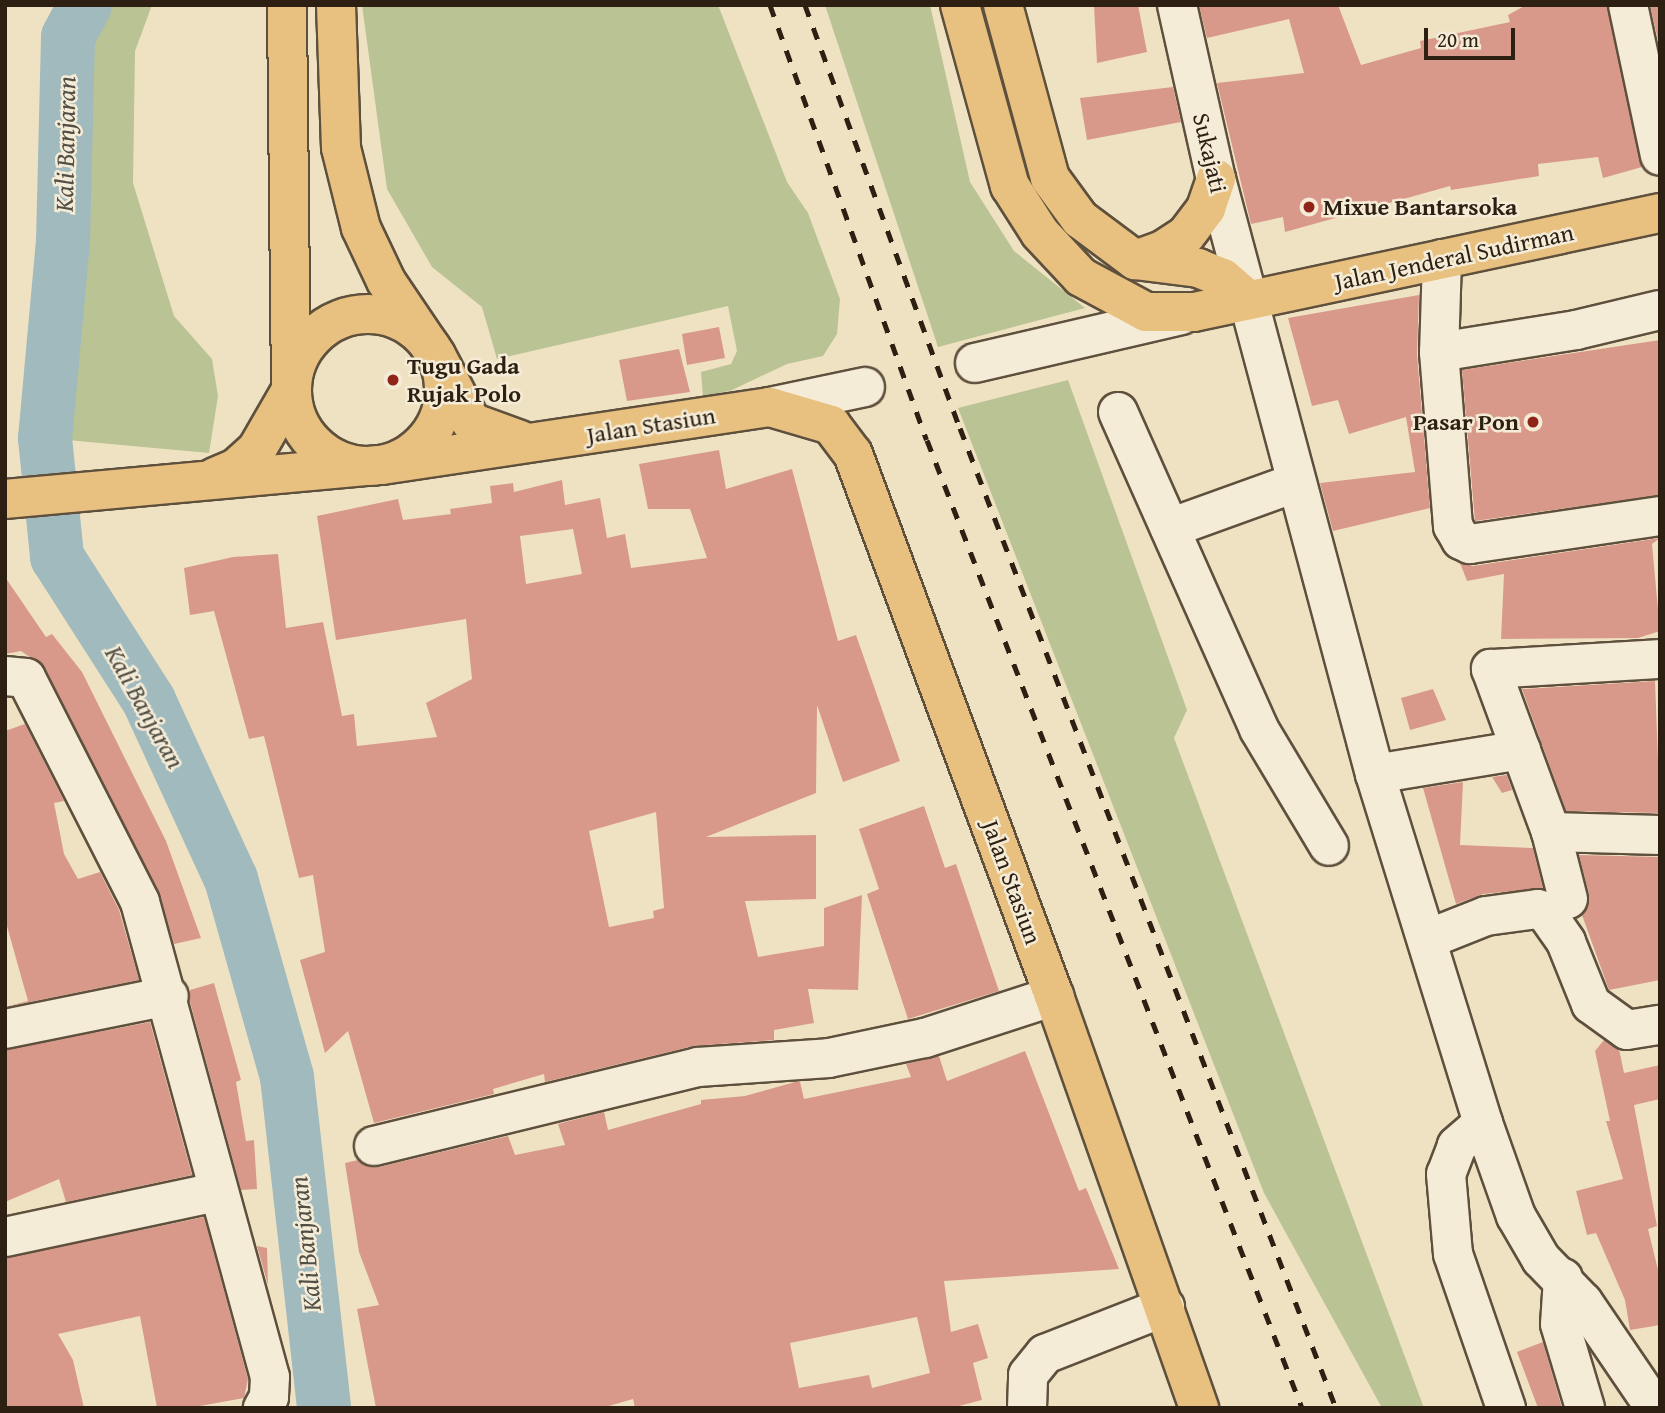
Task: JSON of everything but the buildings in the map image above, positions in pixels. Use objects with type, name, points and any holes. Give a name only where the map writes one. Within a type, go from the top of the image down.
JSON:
[{"type":"main road","points":[[287,5],[290,390],[298,422],[318,449],[359,467],[382,466]]},
{"type":"main road","points":[[5,499],[382,466],[418,448],[440,414],[443,374],[436,355],[386,281],[361,228],[341,148],[336,5]]},
{"type":"main road","name":"Jalan Jenderal Sudirman","points":[[960,5],[1010,186],[1040,233],[1081,277],[1146,312],[1194,312],[1660,213]]},
{"type":"main road","points":[[1003,5],[1050,178],[1080,219],[1135,260],[1198,268],[1223,278],[1248,300]]},
{"type":"main road","points":[[1135,260],[1163,250],[1186,235],[1206,208],[1216,179]]},
{"type":"main road","points":[[210,480],[236,468],[257,449],[290,390],[295,365],[307,343],[326,326],[350,316],[375,314],[400,320],[421,335],[436,355]]},
{"type":"main road","name":"Jalan Stasiun","points":[[436,355],[471,422],[495,435],[532,443]]},
{"type":"main road","name":"Jalan Stasiun","points":[[382,466],[770,407],[831,425],[853,454],[1054,996],[1199,1408]]},
{"type":"street","name":"Sukajati","points":[[1177,5],[1216,179],[1375,774],[1429,939],[1483,1124],[1516,1216],[1541,1259],[1563,1278],[1655,1408]]},
{"type":"street","points":[[1628,5],[1660,156]]},
{"type":"street","points":[[1442,259],[1439,352],[1453,526],[1461,540],[1470,544],[1660,516]]},
{"type":"street","points":[[1439,352],[1576,330],[1660,310]]},
{"type":"street","points":[[975,363],[1194,312]]},
{"type":"street","name":"Jalan Stasiun","points":[[770,407],[865,387]]},
{"type":"street","points":[[1118,412],[1259,729],[1329,846]]},
{"type":"street","points":[[1170,528],[1296,483]]},
{"type":"street","points":[[1568,898],[1551,832],[1491,669],[1660,659]]},
{"type":"street","points":[[5,676],[18,674],[30,687],[140,902],[169,996],[218,1192],[270,1377],[269,1397],[263,1408]]},
{"type":"street","points":[[1375,774],[1521,750]]},
{"type":"street","points":[[1551,832],[1660,835]]},
{"type":"street","points":[[1429,939],[1486,916],[1538,909],[1546,913],[1566,942],[1591,1004],[1627,1030],[1660,1025]]},
{"type":"street","points":[[5,1028],[169,996]]},
{"type":"street","points":[[374,1146],[698,1067],[828,1058],[925,1038],[1054,996]]},
{"type":"street","points":[[1483,1124],[1457,1146],[1446,1174],[1448,1201],[1453,1254],[1506,1408]]},
{"type":"street","points":[[5,1237],[218,1192]]},
{"type":"street","points":[[1563,1278],[1560,1324],[1585,1408]]},
{"type":"street","points":[[1027,1408],[1028,1375],[1045,1354],[1165,1307]]},
{"type":"green space","points":[[85,5],[152,5],[135,51],[133,183],[174,316],[212,359],[218,396],[209,453],[45,438],[63,241],[68,37]]},
{"type":"green space","points":[[362,5],[718,5],[787,182],[808,213],[840,299],[837,334],[823,356],[787,364],[732,390],[703,397],[701,372],[731,364],[737,351],[728,306],[497,359],[482,307],[432,267],[387,189]]},
{"type":"green space","points":[[825,5],[930,5],[970,182],[1014,251],[1085,308],[938,347]]},
{"type":"green space","points":[[1068,380],[1187,710],[1174,738],[1424,1408],[1382,1408],[1264,1193],[958,408]]},
{"type":"waterway","name":"Kali Banjaran","points":[[85,5],[68,37],[63,241],[45,438],[57,557],[149,701],[231,879],[287,1077],[324,1408]]},
{"type":"railway","points":[[770,5],[927,440],[1302,1408]]},
{"type":"railway","points":[[805,5],[960,428],[1336,1408]]},
{"type":"place","name":"Mixue Bantarsoka","points":[[1309,207]]},
{"type":"place","name":"Tugu Gada Rujak Polo","points":[[393,380]]},
{"type":"place","name":"Pasar Pon","points":[[1533,422]]}]
